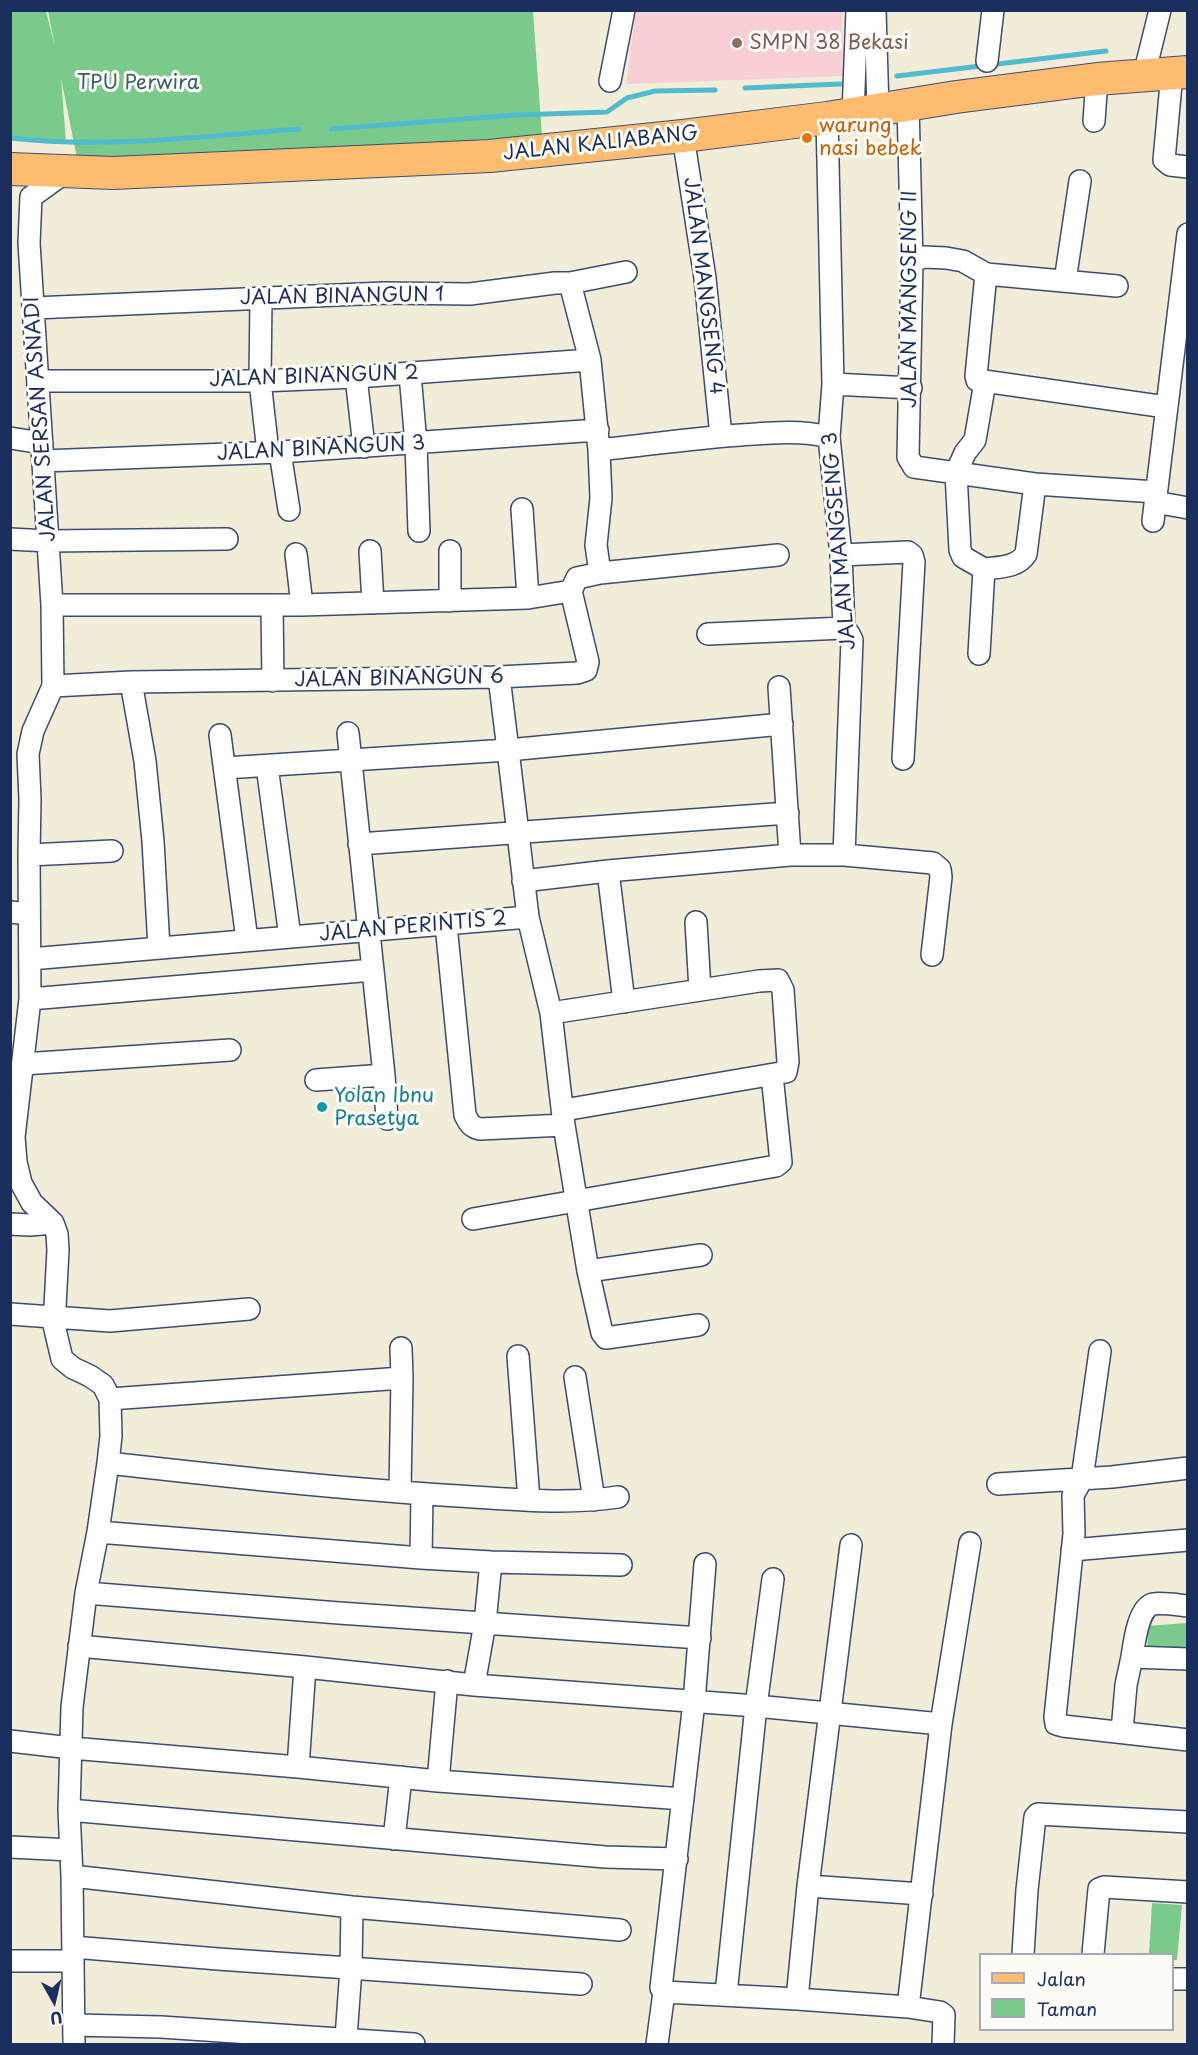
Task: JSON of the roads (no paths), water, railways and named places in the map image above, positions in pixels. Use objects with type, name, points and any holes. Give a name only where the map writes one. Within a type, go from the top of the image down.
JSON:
[{"type":"main road","name":"JALAN KALIABANG","points":[[10,169],[113,173],[489,156],[683,136],[866,96],[987,92],[1168,73]]},
{"type":"street","points":[[610,81],[624,10]]},
{"type":"street","points":[[857,10],[866,96]]},
{"type":"street","points":[[866,96],[875,10]]},
{"type":"street","points":[[987,61],[993,10]]},
{"type":"street","points":[[1160,10],[1168,73],[1164,160],[1170,165],[1188,167]]},
{"type":"street","points":[[1094,121],[1096,79]]},
{"type":"street","name":"JALAN MANGSENG II","points":[[866,96],[912,261],[908,457],[914,467],[956,472]]},
{"type":"street","name":"JALAN MANGSENG 3","points":[[844,855],[852,640],[844,628],[841,555],[829,437],[866,96]]},
{"type":"street","name":"JALAN MANGSENG 4","points":[[683,136],[705,278],[721,436]]},
{"type":"street","name":"JALAN SERSAN ASNADI","points":[[52,686],[52,605],[29,243],[32,197],[67,171]]},
{"type":"street","points":[[1065,281],[1080,181]]},
{"type":"street","points":[[1155,505],[1188,234]]},
{"type":"street","points":[[912,261],[924,257],[963,261],[986,274],[1116,286]]},
{"type":"street","name":"JALAN BINANGUN 1","points":[[34,308],[384,293],[470,294],[570,283],[626,272]]},
{"type":"street","points":[[986,274],[977,380],[1166,407]]},
{"type":"street","points":[[570,283],[590,360],[601,498],[596,545],[600,573]]},
{"type":"street","points":[[261,298],[260,381],[274,452],[289,510]]},
{"type":"street","name":"JALAN BINANGUN 2","points":[[38,381],[260,381],[410,374],[590,360]]},
{"type":"street","points":[[410,374],[416,444],[418,531]]},
{"type":"street","points":[[356,377],[364,447]]},
{"type":"street","points":[[985,382],[975,440],[965,453],[956,472],[960,550],[963,557],[984,569],[1014,564],[1022,560],[1026,554],[1035,484]]},
{"type":"street","points":[[833,384],[911,388]]},
{"type":"street","name":"JALAN BINANGUN 3","points":[[10,438],[43,452],[274,452],[416,444],[721,436],[788,431],[829,437]]},
{"type":"street","points":[[956,472],[1155,505],[1188,508]]},
{"type":"street","points":[[522,509],[528,598]]},
{"type":"street","points":[[10,539],[48,541],[227,539]]},
{"type":"street","points":[[370,551],[373,603]]},
{"type":"street","points":[[450,551],[450,601]]},
{"type":"street","points":[[841,555],[908,552],[912,555],[914,562],[903,759]]},
{"type":"street","points":[[296,554],[302,605]]},
{"type":"street","points":[[52,605],[272,606],[528,598],[571,591],[577,578],[600,573],[778,555]]},
{"type":"street","points":[[979,654],[984,569]]},
{"type":"street","name":"JALAN BINANGUN 6","points":[[52,686],[131,682],[500,677],[577,673],[586,670],[588,662],[571,591]]},
{"type":"street","points":[[272,606],[273,681]]},
{"type":"street","points":[[708,634],[844,628]]},
{"type":"street","points":[[500,677],[528,917]]},
{"type":"street","points":[[131,682],[146,773],[153,841],[159,948]]},
{"type":"street","points":[[52,686],[33,730],[28,754],[29,855],[20,913],[30,959],[30,999],[20,1052],[14,1109],[16,1162],[21,1183],[32,1203],[53,1223],[57,1234],[54,1325],[62,1359],[103,1385],[110,1399],[111,1436],[98,1532],[86,1593],[72,1707],[69,1810],[74,2035],[346,2038],[414,2044]]},
{"type":"street","points":[[779,687],[790,855]]},
{"type":"street","points":[[225,768],[508,750],[782,724]]},
{"type":"street","points":[[348,733],[387,1119]]},
{"type":"street","points":[[220,735],[248,940]]},
{"type":"street","points":[[267,766],[290,937]]},
{"type":"street","points":[[359,844],[788,813]]},
{"type":"street","points":[[29,855],[112,851]]},
{"type":"street","points":[[523,881],[790,855],[844,855],[933,863],[940,869],[941,877],[932,955]]},
{"type":"street","points":[[608,871],[624,1002]]},
{"type":"street","name":"JALAN PERINTIS 2","points":[[30,959],[528,917],[551,1014],[564,1117],[588,1271],[602,1333],[606,1338],[698,1325]]},
{"type":"street","points":[[696,922],[700,990]]},
{"type":"street","points":[[446,925],[465,1114],[473,1127],[480,1129],[564,1117],[786,1072],[788,1062],[783,990],[778,980],[759,981],[551,1014]]},
{"type":"street","points":[[30,999],[373,970]]},
{"type":"street","points":[[20,1052],[230,1050]]},
{"type":"street","points":[[473,1219],[776,1166],[781,1161],[772,1075]]},
{"type":"street","points":[[316,1080],[384,1076]]},
{"type":"street","points":[[10,1224],[53,1223]]},
{"type":"street","points":[[588,1271],[701,1255]]},
{"type":"street","points":[[10,1314],[110,1322],[249,1309]]},
{"type":"street","points":[[400,1492],[401,1348]]},
{"type":"street","points":[[1100,1351],[1082,1479],[1072,1495],[1074,1533],[1056,1724],[1188,1740]]},
{"type":"street","points":[[518,1356],[529,1500]]},
{"type":"street","points":[[575,1377],[594,1500]]},
{"type":"street","points":[[110,1399],[402,1378]]},
{"type":"street","points":[[108,1463],[422,1494],[529,1500],[594,1500],[618,1497]]},
{"type":"street","points":[[998,1484],[1082,1479],[1188,1468]]},
{"type":"street","points":[[421,1558],[422,1494]]},
{"type":"street","points":[[98,1532],[421,1558],[621,1565]]},
{"type":"street","points":[[1072,1550],[1188,1540]]},
{"type":"street","points":[[909,2007],[941,1724],[970,1544]]},
{"type":"street","points":[[797,1999],[808,1886],[852,1545]]},
{"type":"street","points":[[474,1685],[491,1562]]},
{"type":"street","points":[[657,2044],[664,1992],[661,1988],[694,1702],[705,1564]]},
{"type":"street","points":[[726,1995],[756,1706],[773,1578]]},
{"type":"street","points":[[86,1593],[700,1638]]},
{"type":"street","points":[[1122,1731],[1126,1685],[1138,1625],[1146,1608],[1152,1604],[1188,1606]]},
{"type":"street","points":[[79,1646],[474,1685],[756,1706],[941,1724]]},
{"type":"street","points":[[1132,1657],[1188,1659]]},
{"type":"street","points":[[298,1767],[305,1667]]},
{"type":"street","points":[[438,1781],[447,1681]]},
{"type":"street","points":[[10,1741],[438,1781],[683,1799]]},
{"type":"street","points":[[394,1839],[401,1776]]},
{"type":"street","points":[[69,1810],[604,1857],[677,1859]]},
{"type":"street","points":[[1023,1953],[1031,1848],[1035,1817],[1038,1814],[1188,1822]]},
{"type":"street","points":[[10,1847],[71,1850]]},
{"type":"street","points":[[72,1876],[352,1907],[620,1930]]},
{"type":"street","points":[[808,1886],[922,1894]]},
{"type":"street","points":[[1093,1953],[1099,1889],[1104,1887],[1188,1892]]},
{"type":"street","points":[[346,2038],[352,1907]]},
{"type":"street","points":[[10,1961],[73,1954],[218,1959],[580,1984]]},
{"type":"street","points":[[664,1992],[909,2007],[940,2012],[944,2015],[943,2044]]},
{"type":"waterway","points":[[897,76],[1106,51]]},
{"type":"waterway","points":[[745,88],[840,84]]},
{"type":"waterway","points":[[331,129],[516,115],[607,112],[627,98],[655,91],[715,90]]},
{"type":"waterway","points":[[10,138],[118,142],[299,129]]},
{"type":"place","name":"SMPN 38 Bekasi","points":[[737,43]]},
{"type":"place","name":"warung nasi bebek","points":[[807,138]]},
{"type":"place","name":"Yolan Ibnu Prasetya","points":[[322,1107]]},
{"type":"park label","name":"TPU Perwira","points":[[138,83]]}]
